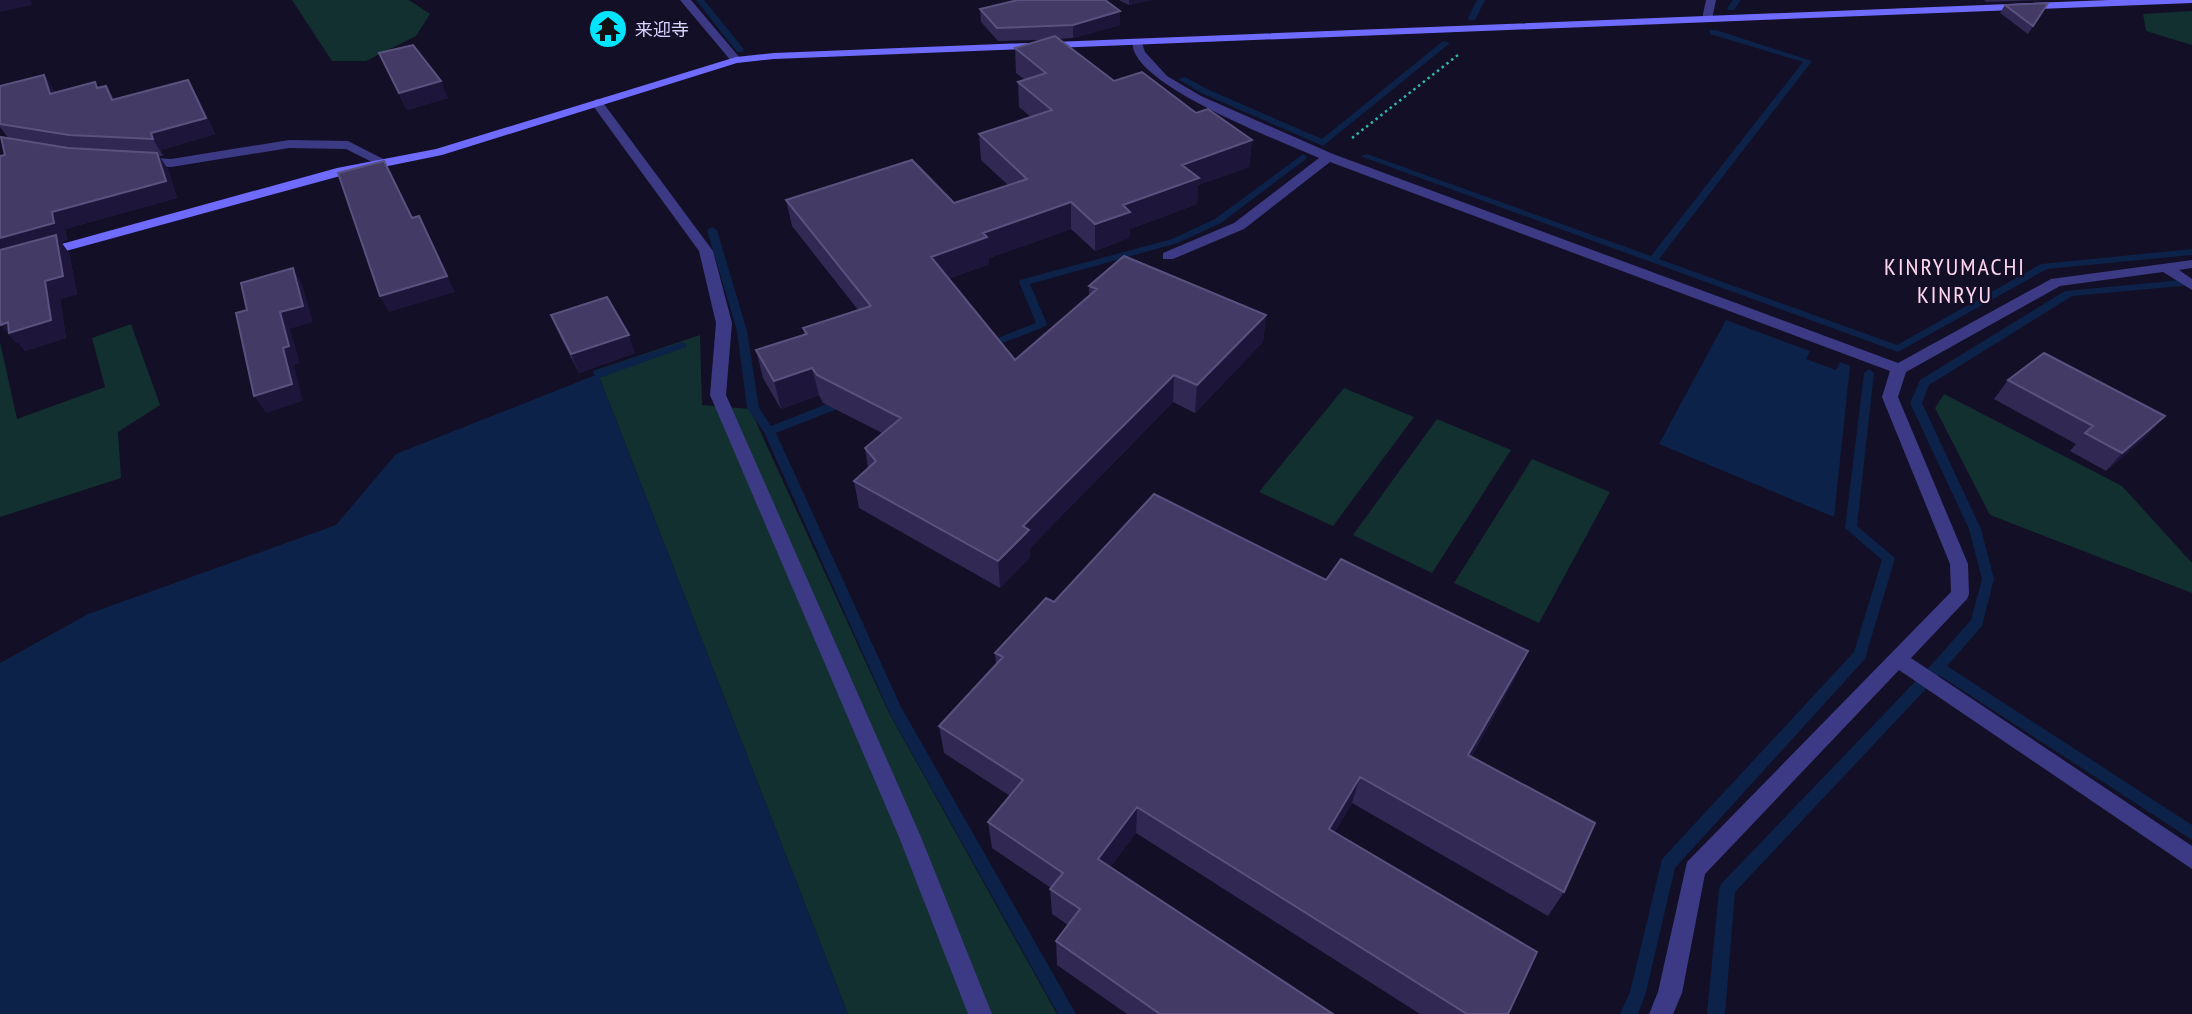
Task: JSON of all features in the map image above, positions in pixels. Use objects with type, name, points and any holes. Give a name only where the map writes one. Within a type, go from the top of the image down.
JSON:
[{"type":"street","points":[[685,0],[736,60]]},
{"type":"street","points":[[1707,19],[1711,0]]},
{"type":"street","points":[[0,265],[383,162],[438,152],[736,60],[788,55],[2190,0]]},
{"type":"street","points":[[1137,41],[1140,53],[1163,78],[1186,92],[1328,157],[1899,369]]},
{"type":"street","points":[[597,103],[706,251],[724,323],[718,395],[909,837],[980,1014]]},
{"type":"street","points":[[132,161],[171,163],[301,144],[348,145],[383,162]]},
{"type":"street","points":[[1168,256],[1239,226],[1328,157]]},
{"type":"street","points":[[1661,1014],[1670,993],[1695,870],[1960,594],[1959,564],[1890,397],[1899,369],[2056,282],[2192,264]]},
{"type":"street","points":[[2165,267],[2192,286]]},
{"type":"street","points":[[1899,660],[2192,859]]},
{"type":"path","points":[[1328,157],[1471,45],[1472,28]]},
{"type":"green space","points":[[292,0],[409,0],[430,14],[416,36],[366,61],[332,61]]},
{"type":"green space","points":[[2192,11],[2192,45],[2146,31],[2143,14]]},
{"type":"green space","points":[[131,324],[160,405],[118,432],[121,478],[0,517],[0,342],[17,419],[105,387],[92,338]]},
{"type":"green space","points":[[700,335],[702,405],[750,409],[889,713],[1057,1014],[848,1014],[598,374],[593,371]]},
{"type":"green space","points":[[1344,388],[1414,417],[1333,526],[1259,492]]},
{"type":"green space","points":[[1944,394],[2122,486],[2192,563],[2192,593],[1990,515],[1935,408]]},
{"type":"green space","points":[[1437,419],[1511,450],[1432,573],[1353,535]]},
{"type":"green space","points":[[1532,459],[1610,492],[1539,623],[1454,583]]},
{"type":"water","points":[[1726,320],[1810,351],[1806,359],[1836,370],[1840,362],[1850,366],[1834,517],[1659,444]]},
{"type":"water","points":[[598,374],[848,1014],[0,1014],[0,663],[88,614],[336,525],[396,454]]},
{"type":"building","points":[[1018,0],[1105,0],[1120,11],[1073,25],[997,28],[980,9]]},
{"type":"building","points":[[2048,3],[2033,26],[2005,5]]},
{"type":"building","points":[[1055,36],[1114,81],[1142,72],[1196,113],[1208,109],[1252,140],[1182,165],[1199,178],[1123,205],[1130,212],[1095,224],[1071,202],[983,233],[987,237],[931,257],[1015,360],[1097,289],[1089,286],[1124,256],[1266,315],[1197,385],[1174,375],[1023,526],[1029,530],[998,561],[854,481],[876,461],[865,448],[901,418],[817,375],[812,368],[774,381],[756,350],[807,334],[803,328],[871,306],[786,200],[912,160],[954,203],[1027,179],[979,134],[1052,110],[1018,82],[1046,73],[1015,48]]},
{"type":"building","points":[[413,45],[441,81],[399,93],[379,53]]},
{"type":"building","points":[[44,75],[50,94],[95,82],[97,88],[106,86],[112,100],[188,80],[206,118],[151,133],[153,139],[69,135],[0,124],[0,86]]},
{"type":"building","points":[[1,137],[68,148],[157,153],[166,181],[52,212],[54,223],[0,238],[0,156],[5,155]]},
{"type":"building","points":[[384,161],[412,218],[419,216],[447,276],[380,296],[338,173]]},
{"type":"building","points":[[56,235],[63,276],[45,281],[51,320],[9,333],[8,322],[1,325],[0,319],[0,250]]},
{"type":"building","points":[[293,268],[303,306],[280,312],[289,346],[283,348],[292,384],[254,396],[236,313],[247,310],[241,283]]},
{"type":"building","points":[[607,297],[629,335],[571,354],[551,315]]},
{"type":"building","points":[[2044,353],[2165,416],[2122,453],[2085,433],[2093,426],[2008,380]]},
{"type":"building","points":[[1154,494],[1326,580],[1341,559],[1528,651],[1468,755],[1595,823],[1564,892],[1360,777],[1329,829],[1537,952],[1508,1014],[1467,1014],[1137,807],[1098,859],[1333,1014],[1160,1014],[1056,941],[1080,909],[1050,889],[1063,873],[988,822],[1023,780],[939,726],[1003,657],[995,653],[1046,598],[1054,602]]},
{"type":"waterway","points":[[700,0],[740,50]]},
{"type":"waterway","points":[[1472,18],[1481,0]]},
{"type":"waterway","points":[[1731,8],[1737,0]]},
{"type":"waterway","points":[[1653,260],[1808,61],[1713,32]]},
{"type":"waterway","points":[[1182,79],[1323,143],[1446,43]]},
{"type":"waterway","points":[[1364,156],[1898,349],[2045,266],[2192,252]]},
{"type":"waterway","points":[[984,347],[1042,324],[1024,282],[1175,241],[1218,221],[1303,157]]},
{"type":"waterway","points":[[712,230],[742,331],[753,408],[769,431]]},
{"type":"waterway","points":[[1938,667],[1977,622],[1988,579],[1975,529],[1916,403],[1924,383],[2069,293],[2192,282]]},
{"type":"waterway","points":[[598,374],[682,345]]},
{"type":"waterway","points":[[1629,1014],[1638,992],[1668,864],[1860,655],[1889,558],[1851,528],[1869,373]]},
{"type":"waterway","points":[[769,431],[846,401]]},
{"type":"waterway","points":[[769,431],[895,710],[1067,1014]]},
{"type":"waterway","points":[[1716,1014],[1727,889],[1938,667]]},
{"type":"waterway","points":[[1938,667],[2192,833]]},
{"type":"place","name":"来迎寺","points":[[608,29]]},
{"type":"district","name":"KINRYUMACHI KINRYU","points":[[1955,280]]}]
